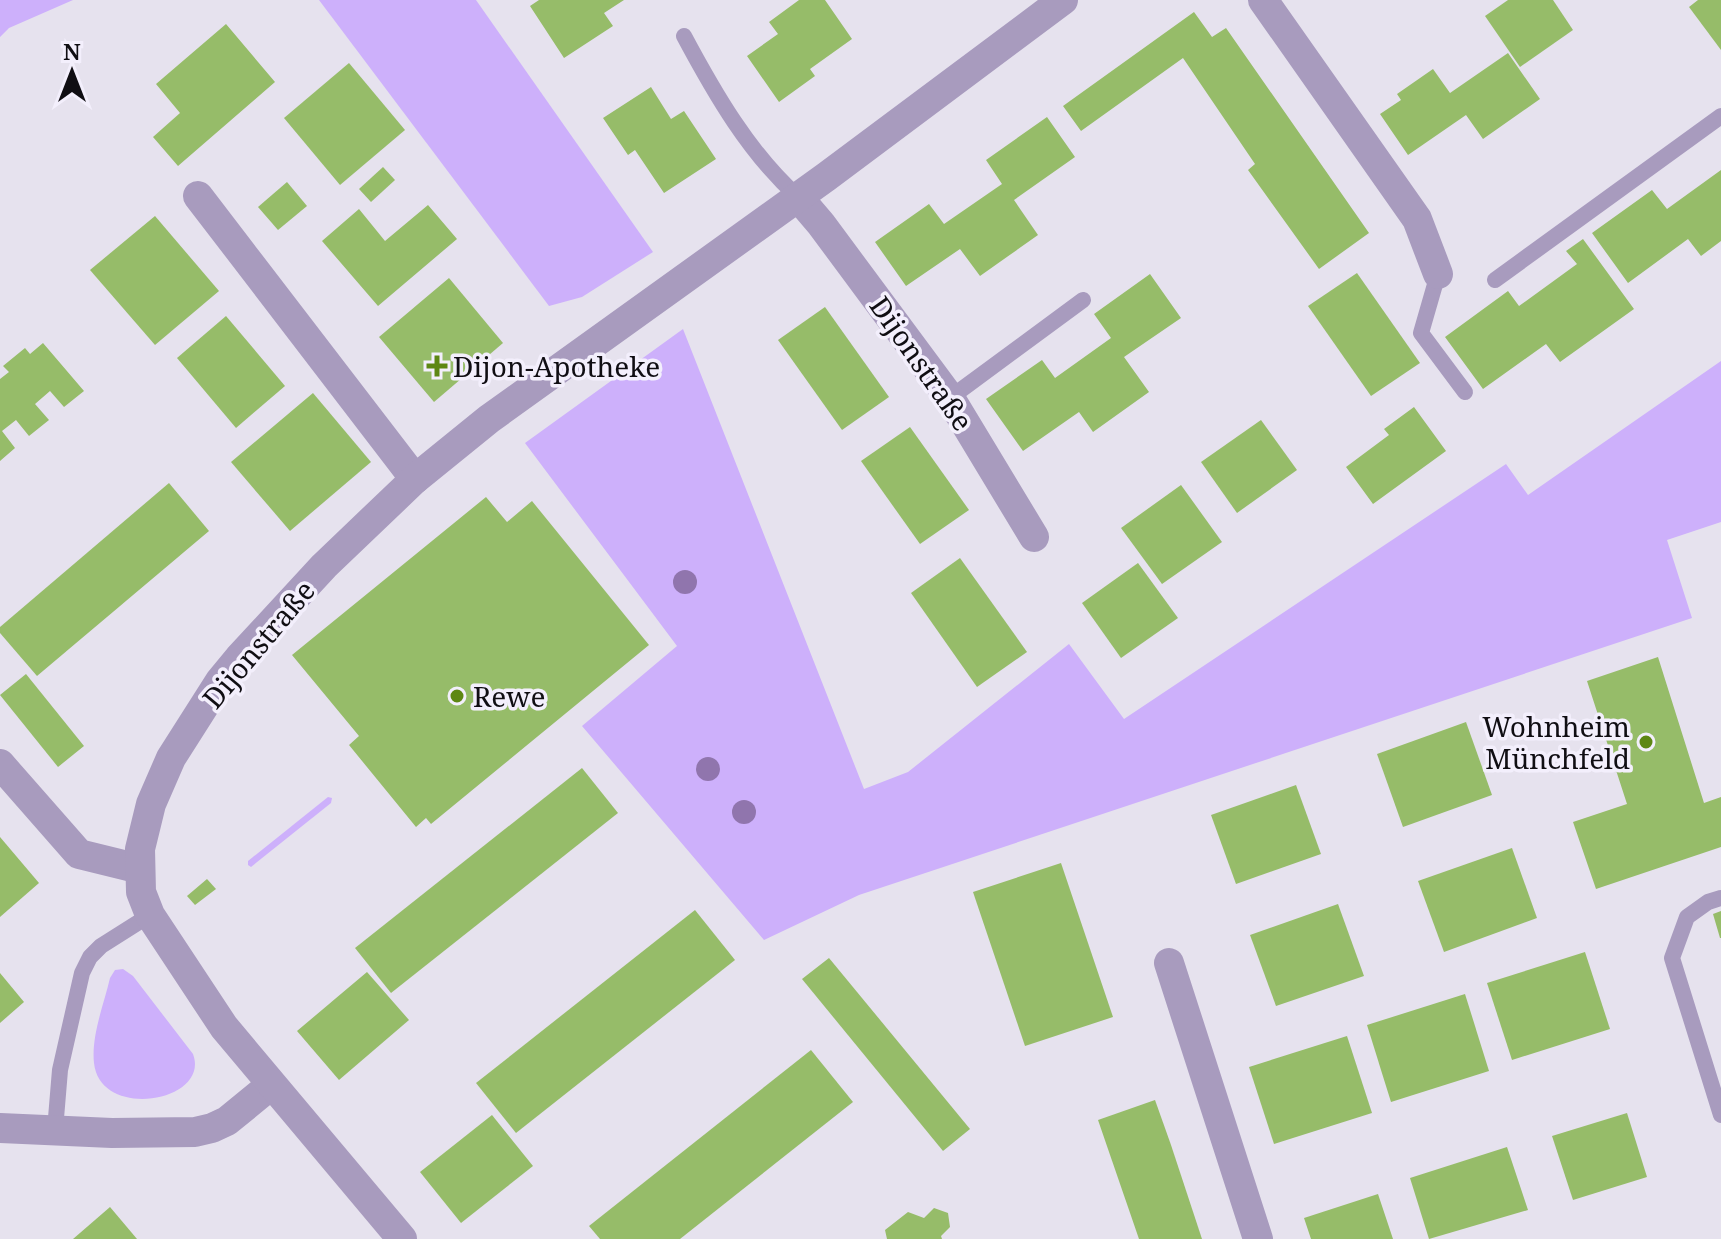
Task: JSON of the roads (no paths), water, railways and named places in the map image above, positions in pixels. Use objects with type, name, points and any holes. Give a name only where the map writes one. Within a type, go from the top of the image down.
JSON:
[{"type":"street","points":[[1263,0],[1417,219],[1438,274]]},
{"type":"street","name":"Dijonstraße","points":[[402,1239],[224,1027],[150,915],[141,892],[140,869],[143,830],[160,778],[220,681],[324,566],[415,479],[489,419],[798,197],[1055,2]]},
{"type":"street","points":[[198,196],[415,479]]},
{"type":"street","name":"Dijonstraße","points":[[798,197],[950,398],[1034,537]]},
{"type":"street","points":[[0,764],[79,854],[140,869]]},
{"type":"street","points":[[1169,963],[1258,1239]]},
{"type":"street","points":[[0,1128],[112,1133],[195,1132],[227,1121],[271,1085]]},
{"type":"lane","name":"Dijonstraße","points":[[684,36],[712,89],[775,176],[798,197]]},
{"type":"lane","points":[[1495,280],[1721,116]]},
{"type":"lane","points":[[1438,274],[1421,333],[1465,392]]},
{"type":"lane","points":[[950,398],[1083,300]]},
{"type":"lane","points":[[1721,898],[1708,902],[1687,917],[1672,958],[1721,1115]]},
{"type":"lane","points":[[55,1130],[60,1070],[82,973],[90,957],[101,946],[150,915]]},
{"type":"place","name":"Dijon-Apotheke","points":[[437,366]]},
{"type":"place","name":"Rewe","points":[[457,696]]},
{"type":"place","name":"Wohnheim Münchfeld","points":[[1646,742]]}]
